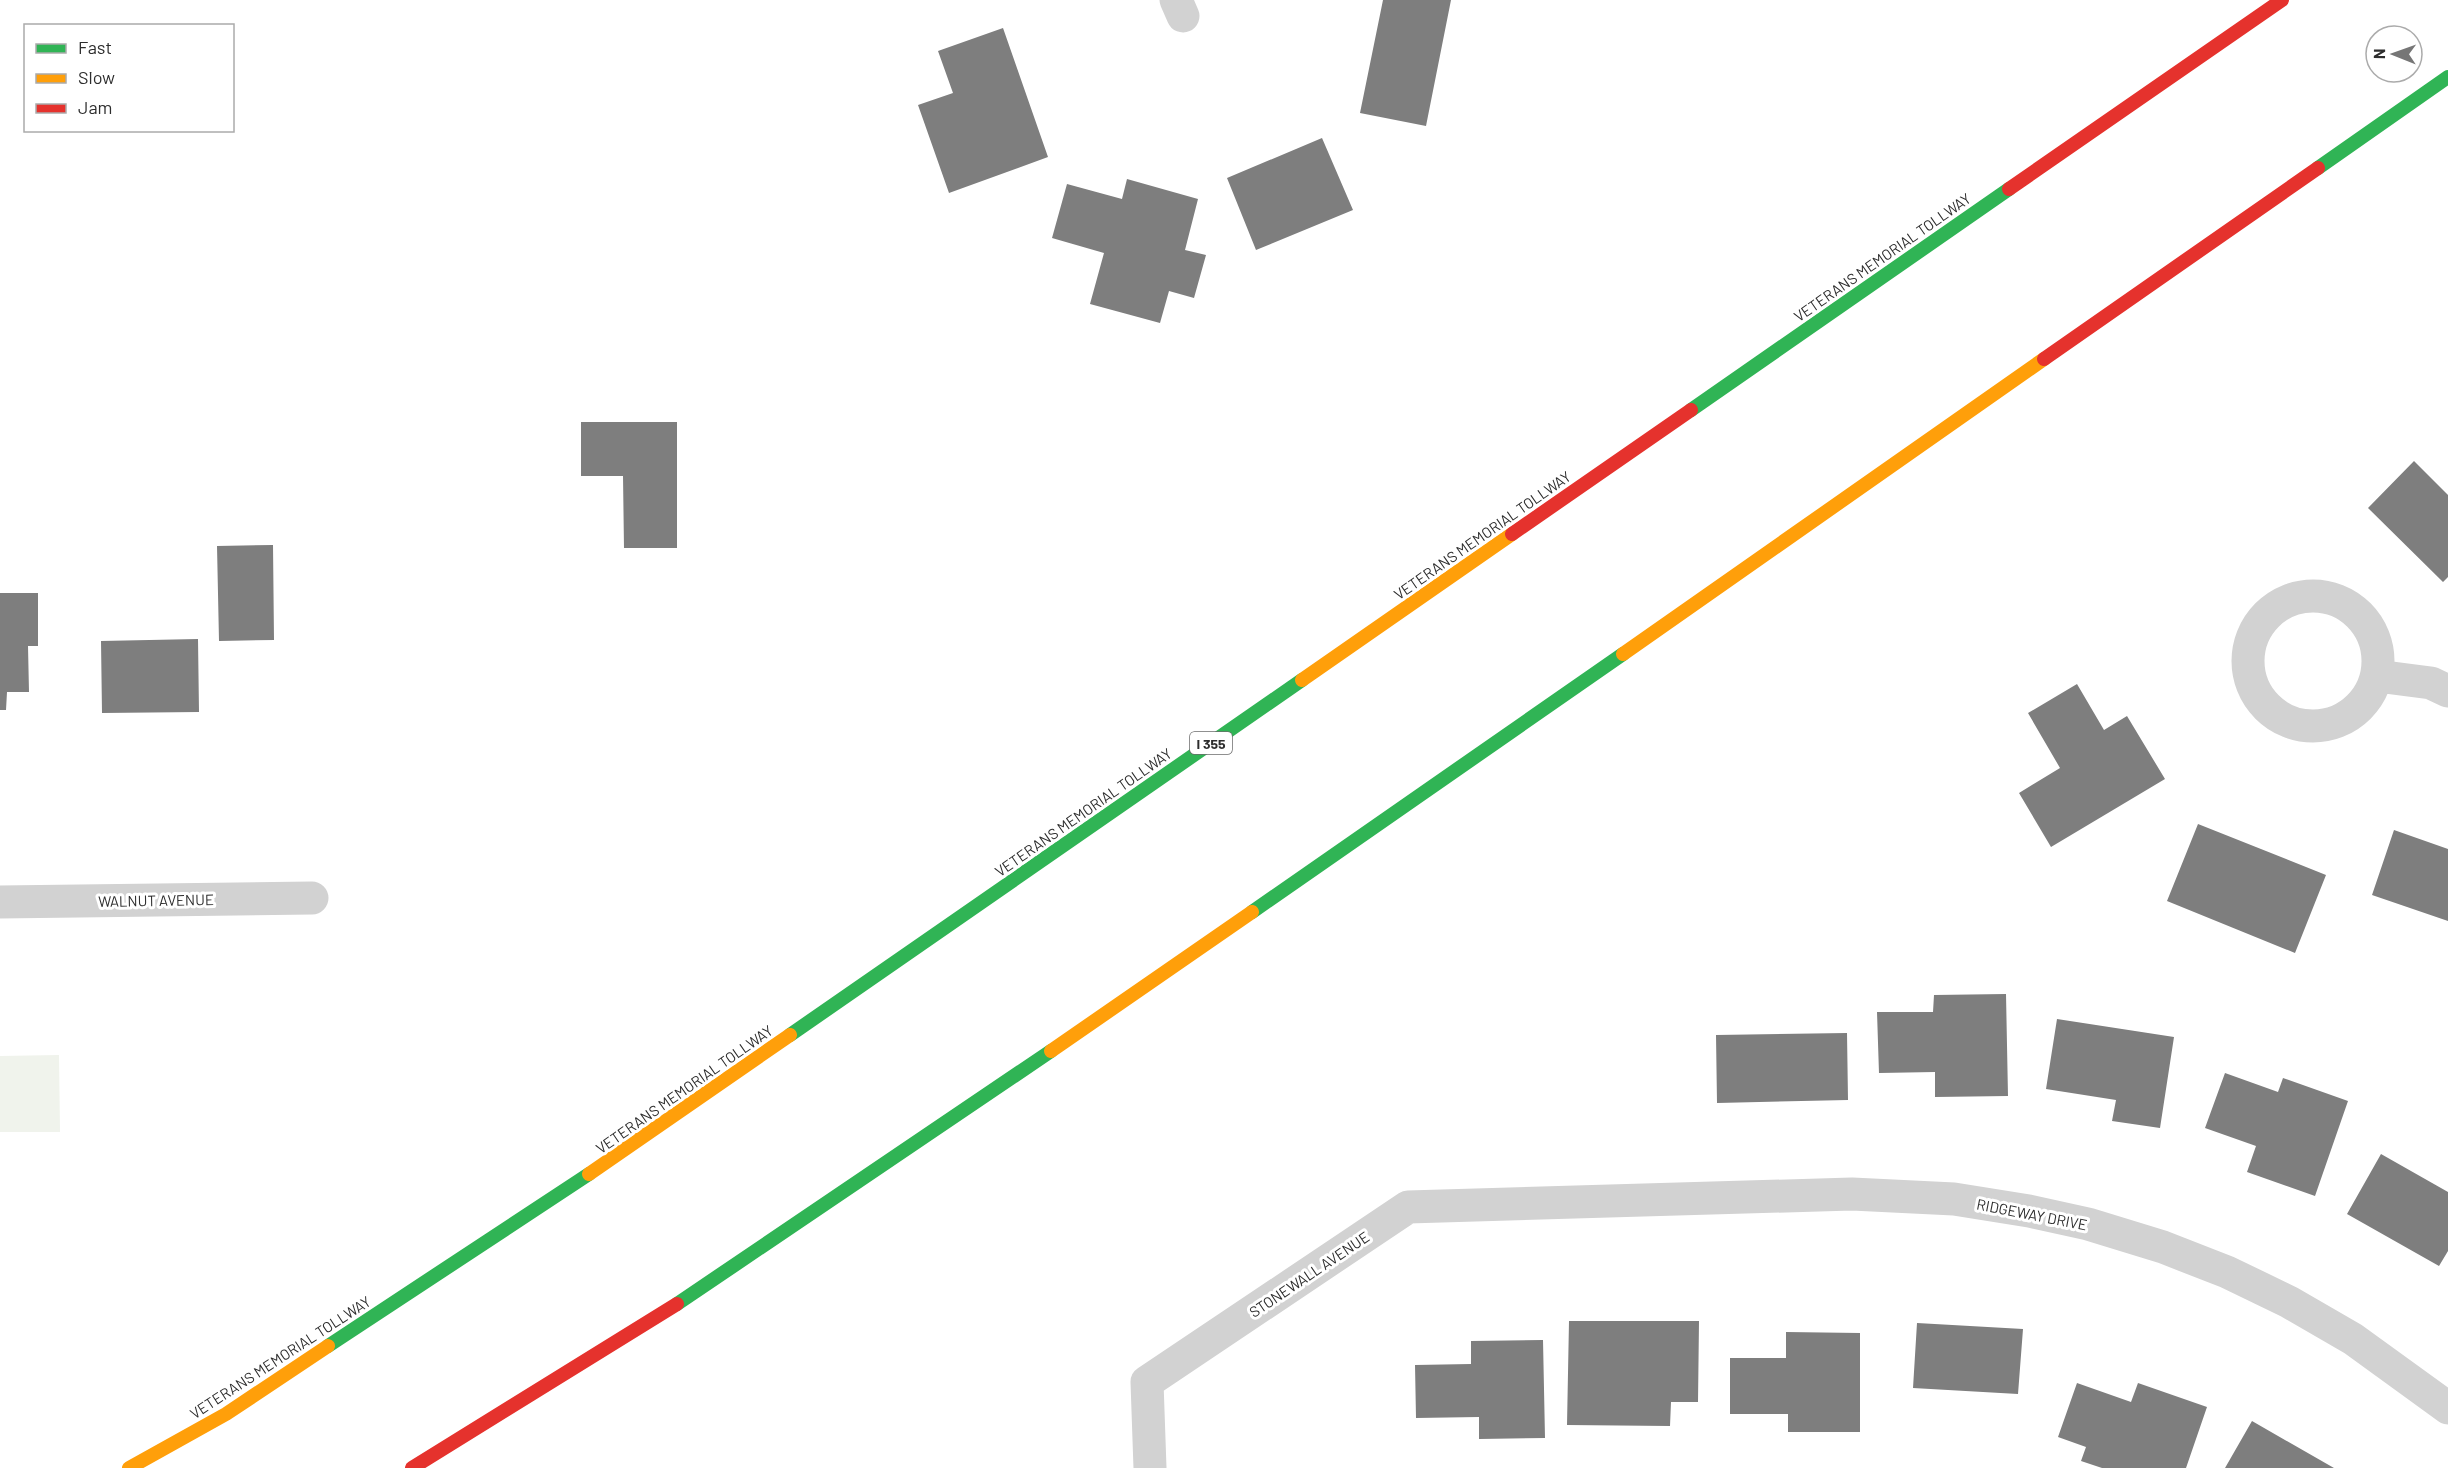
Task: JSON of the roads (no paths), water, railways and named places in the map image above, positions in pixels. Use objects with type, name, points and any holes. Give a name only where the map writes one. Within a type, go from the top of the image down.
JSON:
[{"type":"highway","name":"VETERANS MEMORIAL TOLLWAY","points":[[129,1468],[226,1414],[607,1162],[2282,0]]},
{"type":"highway","points":[[412,1468],[650,1322],[1157,979],[2448,77]]},
{"type":"street","points":[[2377,676],[2431,683],[2448,691]]},
{"type":"street","name":"WALNUT AVENUE","points":[[0,902],[312,898]]},
{"type":"street","name":"RIDGEWAY DRIVE","points":[[1568,1203],[1863,1195],[1954,1199],[2029,1211],[2088,1224],[2163,1247],[2227,1272],[2289,1302],[2353,1339],[2448,1408]]},
{"type":"street","name":"STONEWALL AVENUE","points":[[1150,1468],[1147,1382],[1408,1208],[1568,1203]]}]
